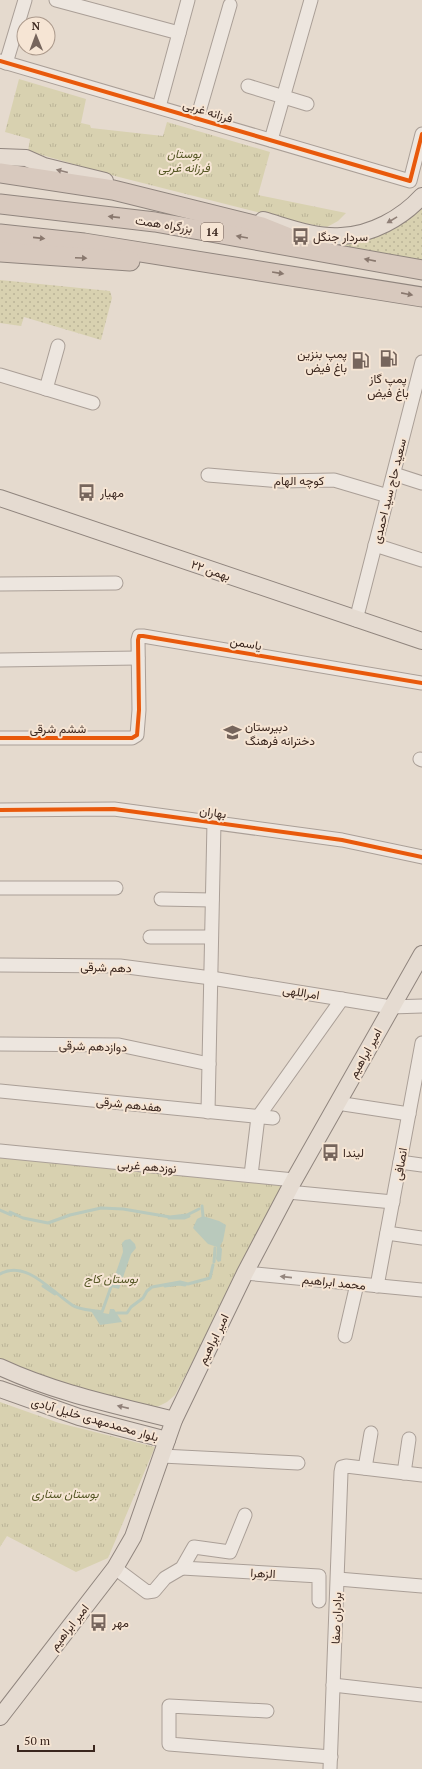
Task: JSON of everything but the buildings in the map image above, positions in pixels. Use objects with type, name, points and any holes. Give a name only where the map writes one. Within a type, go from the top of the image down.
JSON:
[{"type":"highway","points":[[0,173],[113,190],[262,227],[308,246],[332,253]]},
{"type":"highway","name":"بزرگراه همت","points":[[0,204],[155,222],[422,270]]},
{"type":"highway","points":[[0,234],[84,243],[422,297]]},
{"type":"highway","points":[[0,252],[64,258],[232,266]]},
{"type":"main road","points":[[0,157],[26,158],[56,169],[324,235],[342,236],[360,233],[383,226],[411,207],[422,196]]},
{"type":"main road","name":"۲۲ بهمن","points":[[0,498],[356,620],[422,641]]},
{"type":"main road","name":"امیر ابراهیم","points":[[0,1717],[114,1568],[133,1537],[174,1420],[245,1273],[337,1103],[421,956]]},
{"type":"main road","name":"بلوار محمدمهدی خلیل آبادی","points":[[0,1367],[24,1379],[82,1398],[174,1420]]},
{"type":"main road","name":"بلوار محمدمهدی خلیل آبادی","points":[[0,1389],[79,1418],[140,1432],[167,1440]]},
{"type":"main road","points":[[140,1432],[150,1424],[150,1419],[146,1413]]},
{"type":"street","points":[[3,62],[25,0]]},
{"type":"street","points":[[56,0],[179,34]]},
{"type":"street","points":[[159,107],[188,0]]},
{"type":"street","points":[[271,140],[311,0]]},
{"type":"street","points":[[198,119],[230,5]]},
{"type":"street","name":"فرزانه غربی","points":[[3,62],[410,181],[422,134]]},
{"type":"street","points":[[248,86],[307,104]]},
{"type":"street","points":[[46,389],[58,346]]},
{"type":"street","name":"سعید حاج سید احمدی","points":[[356,620],[422,362]]},
{"type":"street","points":[[0,375],[93,403]]},
{"type":"street","points":[[394,474],[422,483]]},
{"type":"street","name":"کوچه الهام","points":[[208,475],[281,481],[334,480],[388,496]]},
{"type":"street","points":[[375,545],[422,560]]},
{"type":"street","points":[[0,584],[116,583]]},
{"type":"street","name":"یاسمن","points":[[139,710],[139,636],[422,683]]},
{"type":"street","points":[[0,660],[138,658]]},
{"type":"street","name":"ششم شرقی","points":[[0,738],[132,738],[137,736],[139,710]]},
{"type":"street","name":"بهاران","points":[[0,810],[114,809],[342,840],[422,857]]},
{"type":"street","points":[[208,1112],[214,822]]},
{"type":"street","points":[[0,888],[116,888]]},
{"type":"street","points":[[161,899],[212,900]]},
{"type":"street","points":[[150,937],[212,936]]},
{"type":"street","name":"دهم شرقی","points":[[0,966],[120,966],[211,978]]},
{"type":"street","name":"امراللهی","points":[[211,978],[391,1007],[422,1006]]},
{"type":"street","points":[[251,1175],[258,1117],[342,999]]},
{"type":"street","name":"انصافی","points":[[377,1286],[422,1043]]},
{"type":"street","name":"دوازدهم شرقی","points":[[0,1044],[119,1045],[209,1064]]},
{"type":"street","name":"هفدهم شرقی","points":[[0,1091],[273,1118]]},
{"type":"street","points":[[337,1103],[409,1114]]},
{"type":"street","name":"نوزدهم غربی","points":[[0,1151],[251,1175],[291,1186],[393,1202]]},
{"type":"street","points":[[400,1162],[422,1165]]},
{"type":"street","points":[[387,1233],[422,1238]]},
{"type":"street","name":"محمد ابراهیم","points":[[245,1273],[422,1290]]},
{"type":"street","points":[[345,1336],[357,1284]]},
{"type":"street","points":[[371,1433],[365,1468],[422,1475]]},
{"type":"street","points":[[404,1473],[408,1439]]},
{"type":"street","points":[[162,1456],[298,1463]]},
{"type":"street","name":"برادران صفا","points":[[331,1763],[341,1472],[342,1467],[346,1466],[365,1468]]},
{"type":"street","points":[[114,1568],[146,1592],[151,1593],[171,1573],[182,1568],[194,1547],[230,1552],[245,1515]]},
{"type":"street","name":"الزهرا","points":[[182,1568],[319,1576],[318,1601]]},
{"type":"street","points":[[338,1579],[422,1586]]},
{"type":"street","points":[[333,1685],[422,1695]]},
{"type":"street","points":[[267,1712],[169,1706],[169,1744],[331,1763]]},
{"type":"green space","name":"بوستان فرزانه غربی","points":[[19,79],[86,99],[81,123],[90,125],[91,128],[163,136],[167,122],[270,152],[258,195],[346,213],[338,221],[327,227],[296,222],[115,176],[28,151],[30,139],[5,132]]},
{"type":"green space","points":[[422,207],[422,265],[328,243]]},
{"type":"green space","points":[[0,280],[110,291],[112,298],[101,340],[24,317],[21,326],[0,323]]},
{"type":"green space","name":"بوستان کاج","points":[[0,1157],[279,1183],[284,1188],[175,1395],[167,1402],[155,1408],[85,1392],[0,1361]]},
{"type":"green space","name":"بوستان ستاری","points":[[0,1402],[59,1423],[155,1447],[108,1558],[76,1572],[7,1536],[0,1547]]},
{"type":"shaded area","points":[[203,1216],[226,1225],[223,1241],[220,1246],[222,1249],[221,1261],[218,1262],[216,1259],[217,1247],[208,1244],[193,1228],[197,1219]]},
{"type":"shaded area","points":[[130,1239],[135,1244],[136,1248],[131,1254],[119,1289],[111,1287],[123,1252],[122,1243],[125,1240]]},
{"type":"shaded area","points":[[110,1309],[114,1309],[122,1322],[100,1325],[91,1311],[109,1314]]},
{"type":"waterway","points":[[202,1206],[203,1216]]},
{"type":"waterway","points":[[10,1212],[23,1218],[48,1223],[70,1215],[101,1208],[123,1209],[170,1217],[187,1215],[199,1209]]},
{"type":"waterway","points":[[0,1210],[11,1215]]},
{"type":"waterway","points":[[169,1218],[184,1218],[189,1216]]},
{"type":"waterway","points":[[214,1262],[215,1248]]},
{"type":"waterway","points":[[117,1313],[127,1313],[131,1307],[143,1298],[147,1291],[152,1287],[180,1282],[188,1284],[210,1278],[213,1265]]},
{"type":"waterway","points":[[0,1274],[10,1270],[29,1274],[75,1307],[102,1312],[111,1287]]},
{"type":"waterway","points":[[165,1286],[179,1284],[185,1285]]},
{"type":"waterway","points":[[43,1286],[55,1294]]},
{"type":"cycle path","points":[[0,61],[410,181],[422,134]]},
{"type":"cycle path","points":[[0,738],[132,738],[137,735],[139,710],[139,636],[422,683]]},
{"type":"cycle path","points":[[0,810],[114,809],[342,840],[422,857]]},
{"type":"place","name":"سردار جنگل","points":[[300,236]]},
{"type":"place","name":"پمپ گاز باغ فیض","points":[[388,359]]},
{"type":"place","name":"پمپ بنزین باغ فیض","points":[[360,360]]},
{"type":"place","name":"مهیار","points":[[87,492]]},
{"type":"place","name":"دبیرستان دخترانه فرهنگ","points":[[232,733]]},
{"type":"place","name":"لیندا","points":[[330,1152]]},
{"type":"place","name":"مهر","points":[[99,1622]]}]
